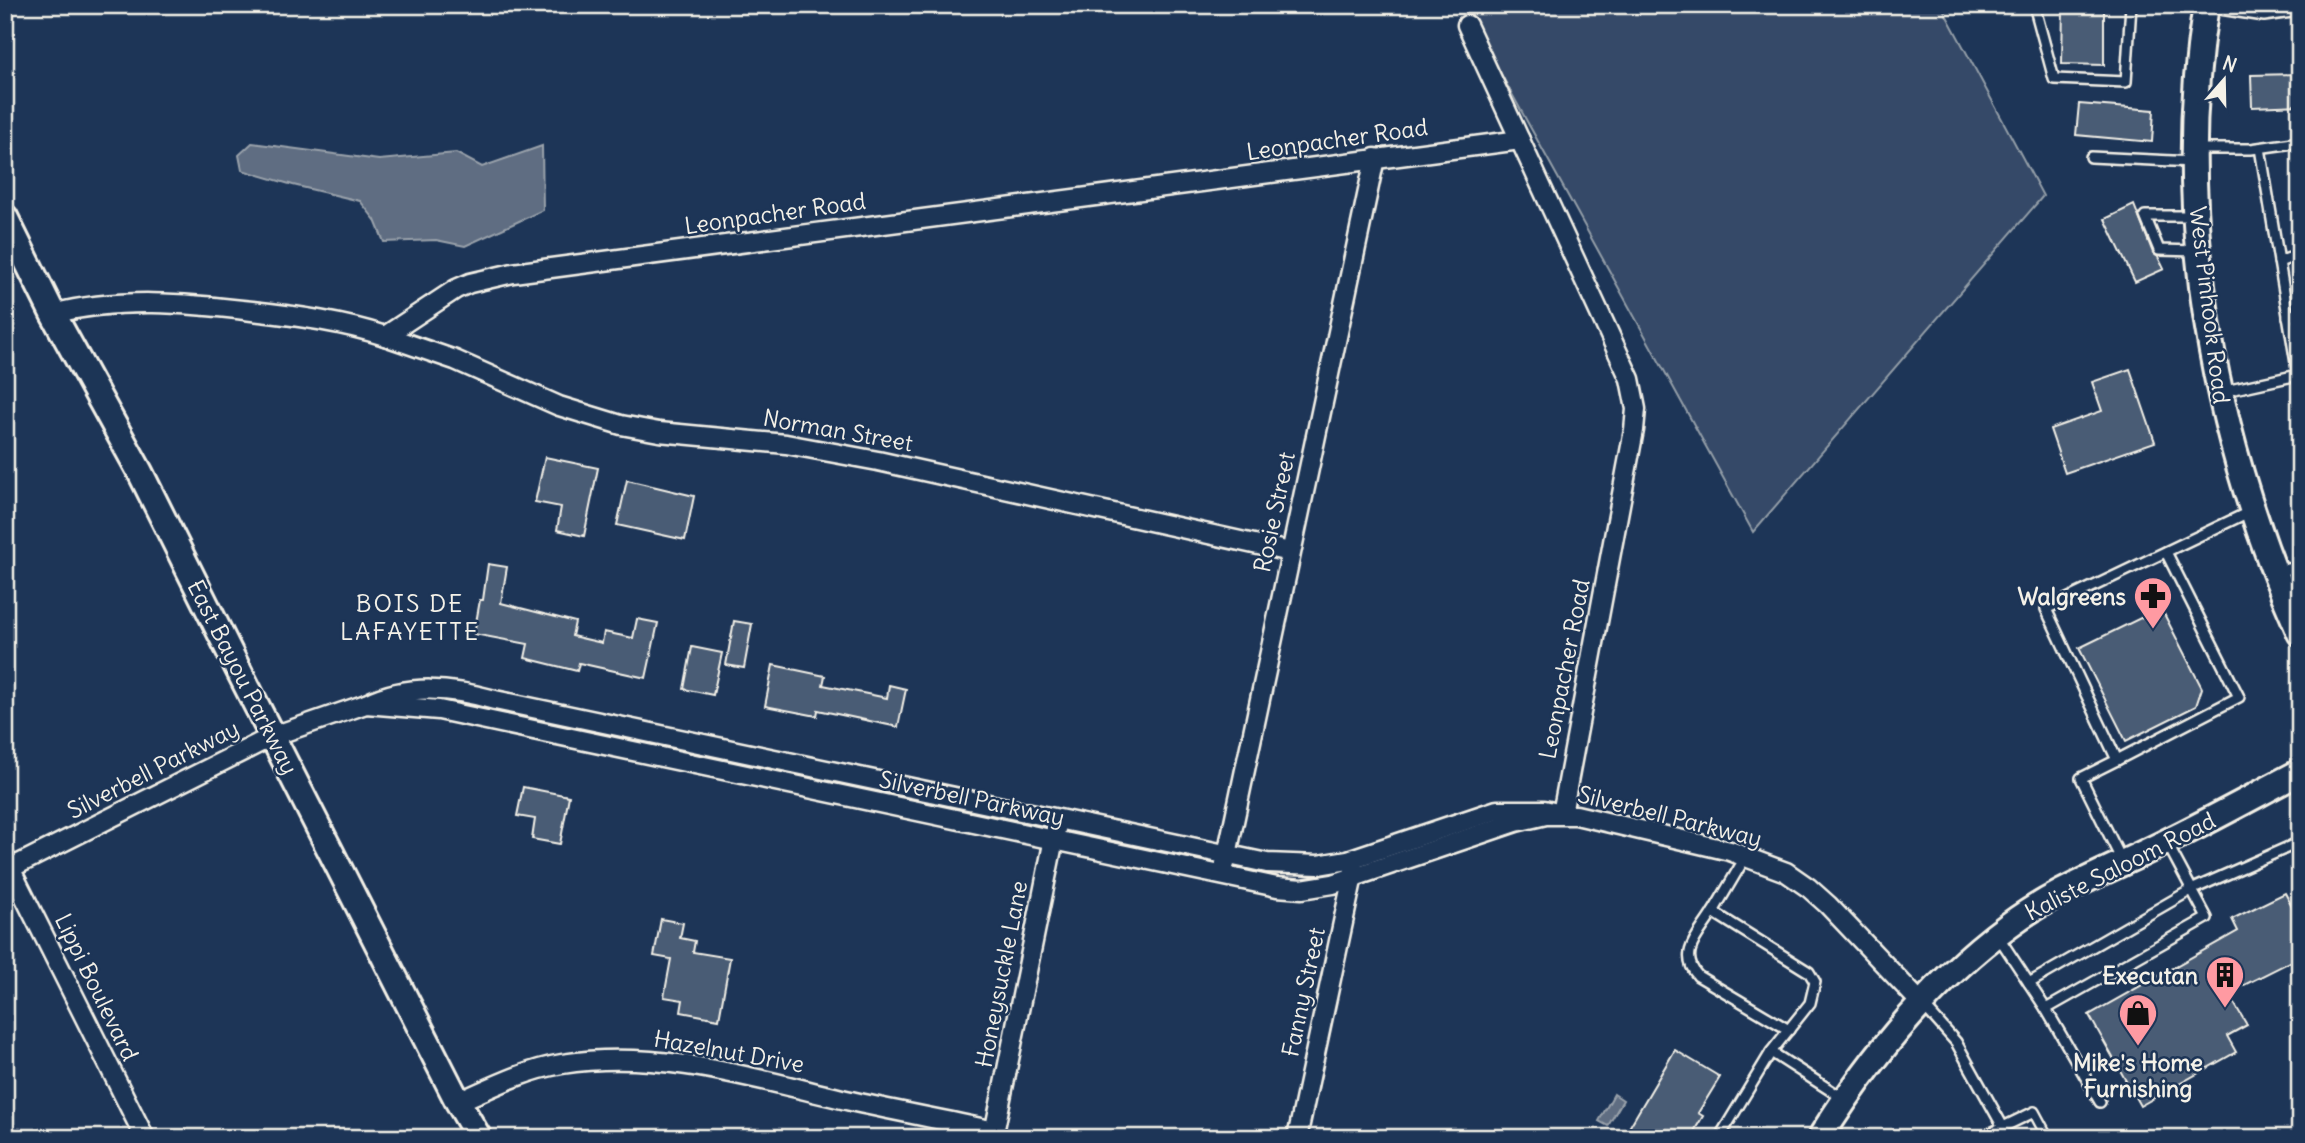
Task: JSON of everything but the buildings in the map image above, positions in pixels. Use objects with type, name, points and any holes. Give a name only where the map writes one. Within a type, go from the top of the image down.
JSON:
[{"type":"main road","name":"West Pinhook Road","points":[[2203,6],[2195,155],[2199,251],[2208,324],[2219,392],[2251,511],[2273,572],[2295,605],[2300,633]]},
{"type":"main road","name":"East Bayou Parkway","points":[[5,217],[53,314],[140,472],[458,1102],[480,1138]]},
{"type":"main road","name":"Kaliste Saloom Road","points":[[1820,1138],[1868,1069],[1922,1004],[1969,956],[1997,934],[2040,905],[2300,772]]},
{"type":"street","name":"Leonpacher Road","points":[[1467,25],[1630,379],[1636,409],[1562,814]]},
{"type":"street","name":"Leonpacher Road","points":[[385,337],[457,289],[470,283],[513,273],[1520,140]]},
{"type":"street","name":"Rosie Street","points":[[1222,877],[1375,158]]},
{"type":"street","points":[[53,314],[102,304],[210,306],[316,320],[385,337]]},
{"type":"street","name":"Norman Street","points":[[385,337],[455,360],[559,406],[621,425],[660,432],[786,444],[878,461],[1290,552]]},
{"type":"street","name":"Silverbell Parkway","points":[[7,866],[273,736],[366,704],[383,695],[434,689],[466,692],[1227,855],[1294,865],[1356,857],[1487,812],[1516,808],[1612,822],[1746,856],[1786,872],[1809,888],[1922,1004]]},
{"type":"street","name":"Silverbell Parkway","points":[[366,704],[439,710],[1277,887],[1302,889],[1332,884],[1481,833],[1546,815],[1562,814]]},
{"type":"street","name":"Honeysuckle Lane","points":[[994,1135],[1028,957],[1058,820]]},
{"type":"street","name":"Fanny Street","points":[[1297,1138],[1356,857]]},
{"type":"street","name":"Lippi Boulevard","points":[[7,866],[145,1138]]},
{"type":"street","name":"Hazelnut Drive","points":[[458,1102],[502,1082],[543,1069],[606,1060],[642,1059],[726,1072],[994,1135]]},
{"type":"lane","points":[[2034,5],[2054,79],[2126,82],[2132,5]]},
{"type":"lane","points":[[2203,6],[2264,16],[2285,10],[2300,11]]},
{"type":"lane","points":[[2091,157],[2195,155],[2300,142]]},
{"type":"lane","points":[[2260,148],[2300,387]]},
{"type":"lane","points":[[2197,216],[2145,216],[2159,250],[2199,251]]},
{"type":"lane","points":[[2279,262],[2300,254]]},
{"type":"lane","points":[[2288,317],[2300,312]]},
{"type":"lane","points":[[2219,392],[2299,374]]},
{"type":"lane","points":[[2117,760],[2046,609],[2251,511]]},
{"type":"lane","points":[[2123,862],[2081,778],[2239,697],[2166,552]]},
{"type":"lane","points":[[2273,572],[2300,567]]},
{"type":"lane","points":[[2046,1009],[2207,918],[2167,842]]},
{"type":"lane","points":[[2029,984],[2191,890],[2297,844],[2300,858]]},
{"type":"lane","points":[[1746,856],[1688,951],[1689,967],[1698,976],[1789,1030]]},
{"type":"lane","points":[[1713,912],[1809,972],[1815,982],[1810,1003],[1771,1052],[1719,1138]]},
{"type":"lane","points":[[1997,934],[2046,1009],[2100,1102]]},
{"type":"lane","points":[[1922,1004],[1956,1042],[2003,1127]]},
{"type":"lane","points":[[1771,1052],[1845,1100]]},
{"type":"lane","points":[[1981,1138],[2034,1112],[2048,1138]]},
{"type":"shaded area","points":[[1463,5],[1941,5],[2043,196],[1753,532]]},
{"type":"shaded area","points":[[252,143],[379,160],[456,153],[482,167],[542,146],[543,210],[465,246],[436,240],[384,242],[375,220],[360,201],[242,170],[239,155]]},
{"type":"shaded area","points":[[1614,1094],[1623,1100],[1608,1126],[1599,1121]]},
{"type":"place","name":"Walgreens","points":[[2153,630]]},
{"type":"place","name":"Executan","points":[[2225,1009]]},
{"type":"place","name":"Mike's Home Furnishing","points":[[2138,1047]]},
{"type":"district","name":"BOIS DE LAFAYETTE","points":[[410,617]]}]
